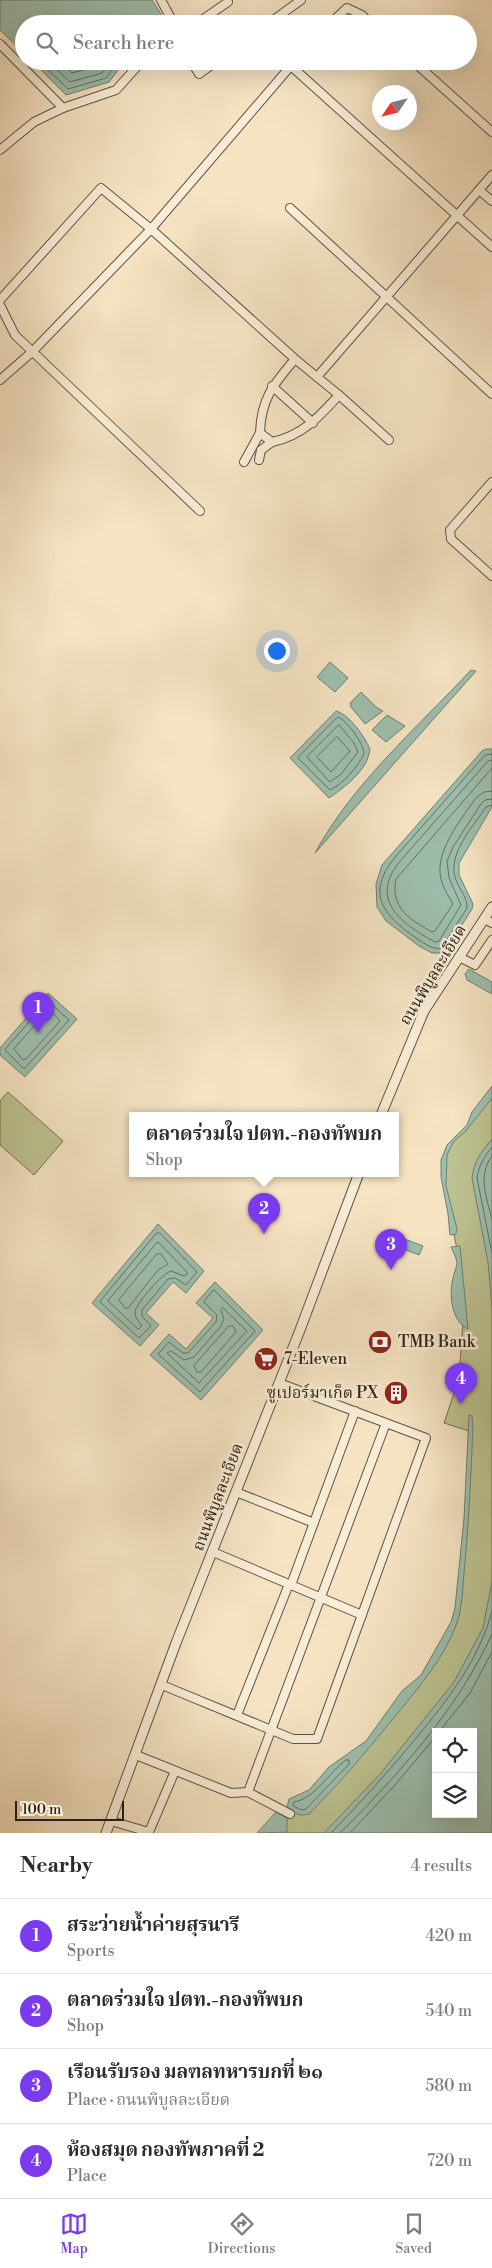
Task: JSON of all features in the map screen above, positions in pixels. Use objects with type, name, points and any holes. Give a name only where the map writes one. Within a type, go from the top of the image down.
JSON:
[{"type":"street","points":[[161,0],[169,15]]},
{"type":"street","points":[[280,15],[301,0]]},
{"type":"street","points":[[209,15],[228,2]]},
{"type":"street","points":[[340,15],[347,8],[362,15]]},
{"type":"street","points":[[0,44],[15,59]]},
{"type":"street","points":[[26,70],[63,108]]},
{"type":"street","points":[[0,150],[34,122],[63,108],[116,90],[134,70]]},
{"type":"street","points":[[0,380],[32,352],[150,229],[288,70]]},
{"type":"street","points":[[300,70],[492,247]]},
{"type":"street","points":[[423,70],[492,132]]},
{"type":"street","points":[[317,377],[385,296],[492,175]]},
{"type":"street","points":[[0,300],[102,188],[389,440]]},
{"type":"street","points":[[479,190],[492,201]]},
{"type":"street","points":[[290,208],[492,394]]},
{"type":"street","points":[[0,305],[15,335],[200,511]]},
{"type":"street","points":[[244,462],[260,433],[260,416],[272,386],[295,359]]},
{"type":"street","points":[[272,386],[314,422]]},
{"type":"street","points":[[259,460],[261,450],[272,442],[294,436],[314,422],[339,395]]},
{"type":"street","points":[[260,433],[272,442]]},
{"type":"street","points":[[492,482],[450,530],[451,539],[492,576]]},
{"type":"street","name":"ถนนพิบูลละเอียด","points":[[382,1112],[419,1023],[459,957],[488,921],[492,907]]},
{"type":"street","points":[[459,957],[475,965],[492,940]]},
{"type":"street","name":"ถนนพิบูลละเอียด","points":[[106,1833],[176,1643],[279,1383],[357,1177]]},
{"type":"street","points":[[162,1685],[293,1738],[317,1739],[426,1438],[279,1383]]},
{"type":"street","points":[[237,1716],[314,1523],[355,1411]]},
{"type":"street","points":[[248,1792],[386,1423]]},
{"type":"street","points":[[236,1492],[314,1523]]},
{"type":"street","points":[[213,1552],[362,1615]]},
{"type":"street","points":[[136,1755],[231,1793],[248,1792],[290,1814]]},
{"type":"street","points":[[111,1821],[151,1832],[175,1771]]},
{"type":"green space","points":[[8,1092],[63,1141],[34,1175],[0,1145],[0,1101]]},
{"type":"green space","points":[[492,1093],[492,1833],[282,1833],[284,1817],[292,1808],[305,1812],[424,1676],[455,1617],[464,1544],[469,1431],[444,1423],[459,1378],[463,1320],[457,1249],[444,1188],[442,1168],[452,1141],[468,1125]]},
{"type":"water","points":[[0,0],[152,0],[161,14],[15,15],[15,44],[0,30]]},
{"type":"water","points":[[41,70],[118,70],[109,82],[66,95]]},
{"type":"water","points":[[330,662],[348,678],[335,692],[317,677]]},
{"type":"water","points":[[471,670],[476,671],[315,853],[330,827],[367,780]]},
{"type":"water","points":[[361,692],[376,707],[383,711],[365,724],[351,707],[350,703]]},
{"type":"water","points":[[336,711],[351,721],[370,749],[365,764],[355,777],[329,798],[290,758]]},
{"type":"water","points":[[387,715],[405,726],[386,742],[372,730]]},
{"type":"water","points":[[492,749],[492,807],[459,863],[459,875],[473,904],[472,909],[446,953],[432,953],[419,946],[386,921],[377,907],[376,884],[382,865],[482,751]]},
{"type":"water","points":[[469,969],[492,982],[492,994],[467,980],[465,974]]},
{"type":"water","points":[[48,993],[77,1019],[25,1077],[0,1055],[0,1048]]},
{"type":"water","points":[[492,1086],[492,1098],[465,1132],[454,1141],[447,1155],[446,1186],[457,1229],[456,1234],[450,1235],[441,1177],[441,1160],[447,1145],[467,1125],[472,1112]]},
{"type":"water","points":[[492,1139],[492,1307],[488,1262],[472,1178],[474,1167],[479,1157]]},
{"type":"water","points":[[158,1224],[204,1271],[186,1293],[173,1282],[146,1313],[159,1325],[140,1346],[92,1303]]},
{"type":"water","points":[[386,1232],[423,1246],[419,1255],[383,1241]]},
{"type":"water","points":[[460,1246],[468,1329],[462,1325],[455,1314],[451,1292],[457,1262],[451,1247]]},
{"type":"water","points":[[215,1282],[263,1330],[201,1400],[150,1355],[169,1334],[186,1349],[213,1318],[196,1303]]},
{"type":"water","points":[[469,1415],[472,1416],[473,1427],[468,1529],[459,1616],[448,1644],[431,1671],[411,1697],[331,1791],[309,1814],[297,1814],[287,1807],[289,1799],[309,1790],[329,1767],[366,1741],[402,1691],[421,1675],[451,1622],[455,1608],[464,1518]]},
{"type":"water","points":[[492,1582],[492,1833],[324,1833],[381,1773],[454,1682],[483,1628]]},
{"type":"water","points":[[276,1812],[287,1818],[287,1832],[257,1833]]},
{"type":"place","name":"สระว่ายนํ้าค่ายสุรนารี","points":[[38,1033]]},
{"type":"place","name":"ตลาดร่วมใจ ปตท.-กองทัพบก","points":[[264,1234]]},
{"type":"place","name":"เรือนรับรอง มลฑลทหารบกที่ ๒๑","points":[[391,1270]]},
{"type":"place","name":"TMB Bank","points":[[380,1342]]},
{"type":"place","name":"7-Eleven","points":[[266,1359]]},
{"type":"place","name":"ซูเปอร์มาเก็ต PX","points":[[396,1393]]},
{"type":"place","name":"ห้องสมุด กองทัพภาคที่ 2","points":[[461,1404]]}]
